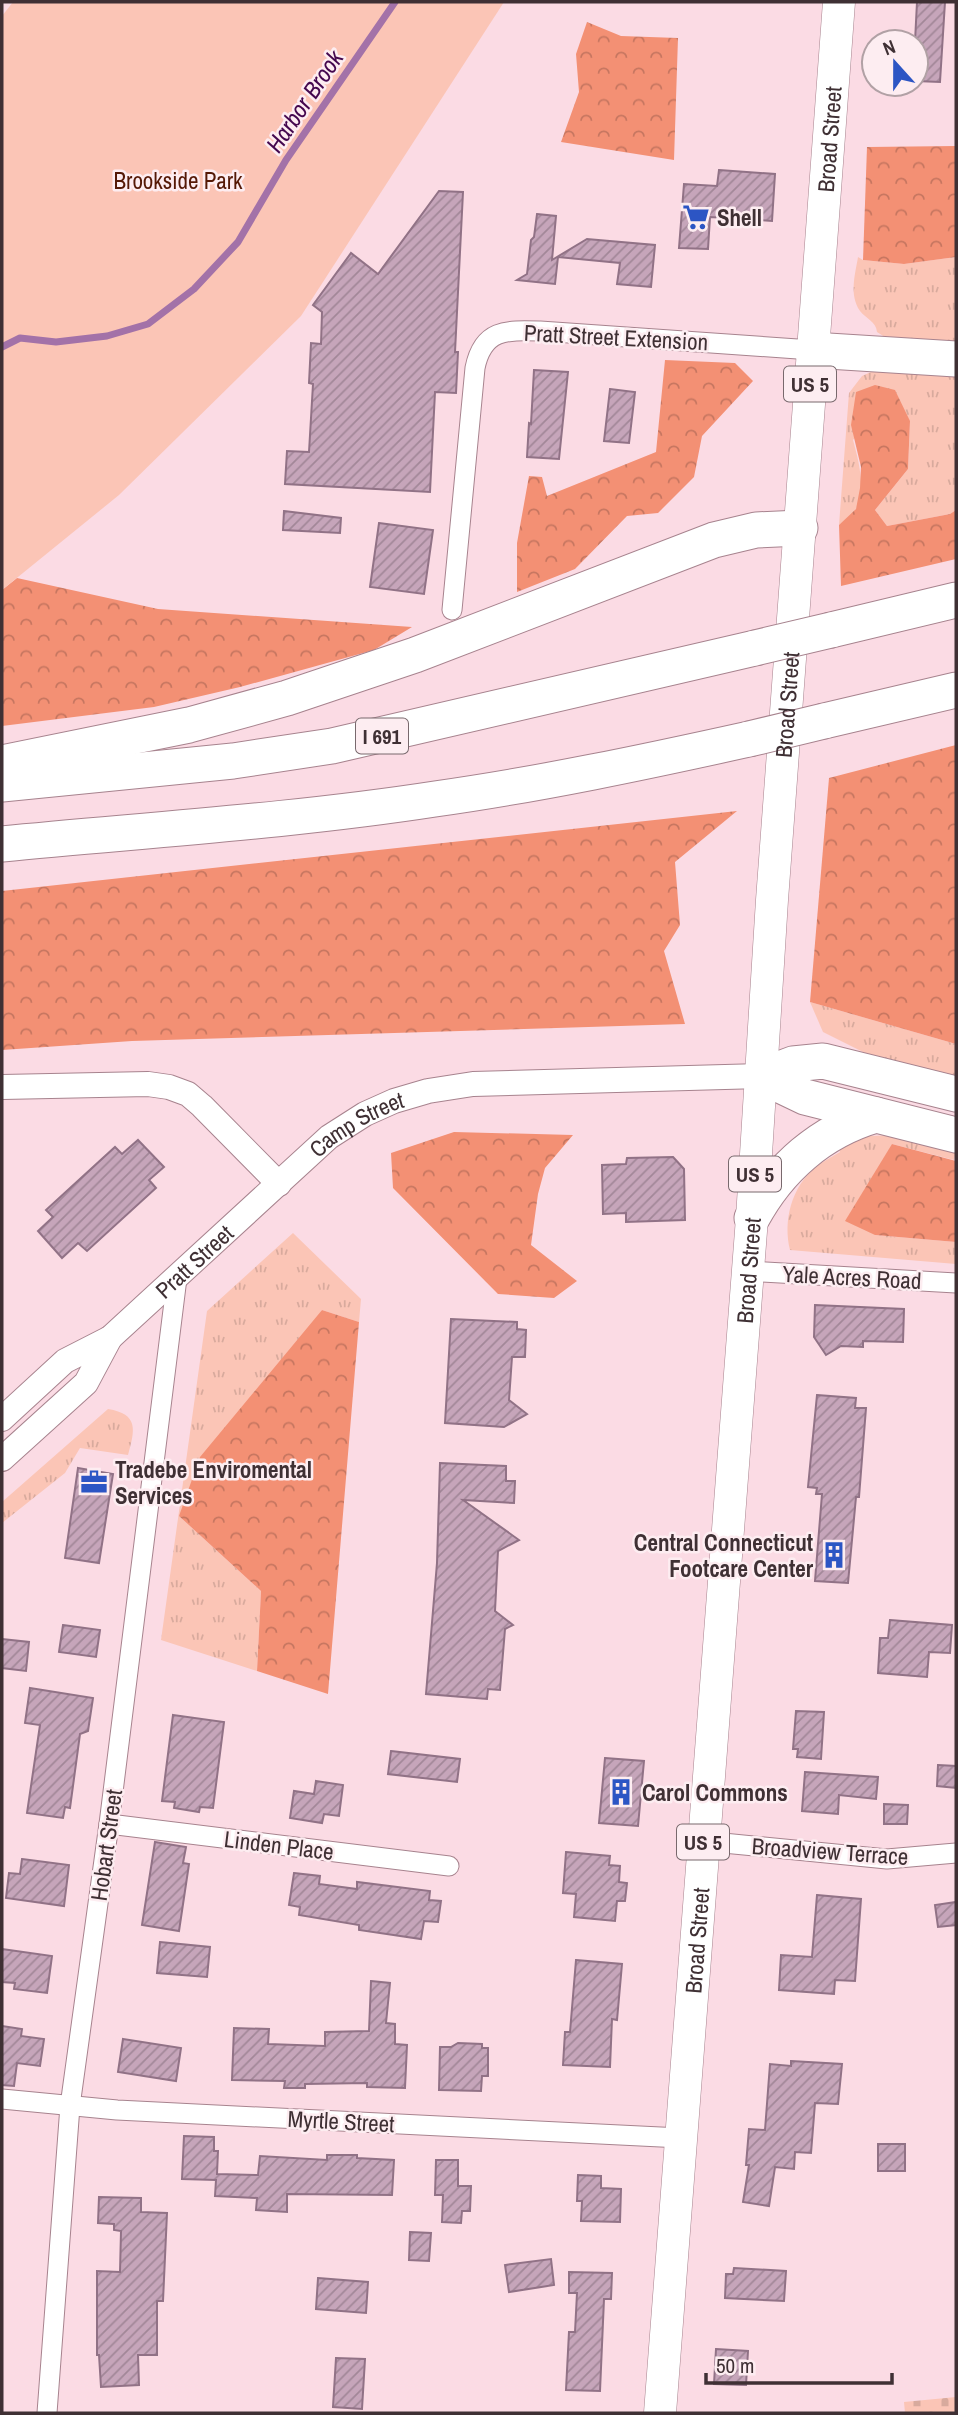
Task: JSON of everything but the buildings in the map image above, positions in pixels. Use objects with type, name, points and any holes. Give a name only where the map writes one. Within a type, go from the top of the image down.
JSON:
[{"type":"highway","points":[[812,350],[956,359]]},
{"type":"highway","points":[[2,763],[189,725],[287,698],[415,655],[721,538],[756,530],[800,528]]},
{"type":"highway","name":"I 691","points":[[2,784],[209,764],[298,752],[424,726],[956,600]]},
{"type":"highway","points":[[2,844],[312,815],[434,800],[578,775],[748,739],[956,690]]},
{"type":"highway","points":[[862,712],[920,717],[956,715]]},
{"type":"highway","points":[[761,1076],[793,1064],[823,1061],[956,1094]]},
{"type":"highway","points":[[761,1076],[806,1097],[956,1135]]},
{"type":"highway","points":[[752,1218],[777,1181],[810,1148],[839,1128],[876,1115]]},
{"type":"main road","name":"Broad Street","points":[[660,2413],[752,1218],[768,950],[839,2]]},
{"type":"street","name":"Pratt Street Extension","points":[[452,610],[475,368],[480,350],[489,338],[508,331],[540,331],[812,350]]},
{"type":"street","name":"Camp Street","points":[[279,1184],[329,1137],[348,1124],[380,1106],[428,1091],[473,1084],[761,1076]]},
{"type":"street","points":[[2,1087],[148,1084],[169,1087],[188,1094],[202,1106],[279,1184]]},
{"type":"street","name":"Pratt Street","points":[[2,1420],[65,1361],[110,1338],[279,1184]]},
{"type":"street","name":"Yale Acres Road","points":[[747,1271],[956,1283]]},
{"type":"street","name":"Hobart Street","points":[[47,2413],[70,2106],[109,1824],[177,1278]]},
{"type":"street","name":"Pratt Street","points":[[2,1459],[86,1383],[110,1338]]},
{"type":"street","points":[[2,1420],[21,1441]]},
{"type":"street","name":"Linden Place","points":[[109,1824],[449,1866]]},
{"type":"street","name":"Broadview Terrace","points":[[703,1841],[887,1859],[956,1853]]},
{"type":"street","name":"Myrtle Street","points":[[2,2099],[70,2106],[681,2138]]},
{"type":"green space","name":"Brookside Park","points":[[13,2],[504,2],[301,316],[119,495],[2,590],[2,16]]},
{"type":"green space","points":[[587,22],[621,36],[678,38],[674,160],[561,142],[579,92],[576,54]]},
{"type":"green space","points":[[956,146],[956,257],[904,264],[863,260],[867,147]]},
{"type":"green space","points":[[858,257],[863,260],[904,264],[956,257],[956,345],[891,341],[877,332],[873,323],[860,311],[855,298]]},
{"type":"green space","points":[[665,360],[735,363],[753,381],[702,436],[694,477],[658,513],[627,516],[575,569],[517,592],[517,543],[529,476],[542,477],[547,496],[656,452]]},
{"type":"green space","points":[[873,371],[956,376],[956,510],[950,514],[887,526],[875,510],[908,469],[910,422],[895,391],[853,440],[861,493],[855,511],[839,525],[849,393],[862,376]]},
{"type":"green space","points":[[875,385],[895,390],[910,421],[908,469],[875,510],[887,526],[950,514],[956,510],[956,559],[841,586],[839,525],[856,509],[860,488],[861,467],[851,425],[856,392]]},
{"type":"green space","points":[[17,578],[158,609],[412,627],[374,650],[240,687],[154,707],[2,726],[2,590]]},
{"type":"green space","points":[[956,745],[956,1044],[810,1002],[829,778]]},
{"type":"green space","points":[[737,811],[675,862],[680,925],[664,951],[685,1024],[132,1041],[2,1050],[2,891]]},
{"type":"green space","points":[[810,1002],[956,1044],[956,1079],[865,1053],[823,1032]]},
{"type":"green space","points":[[454,1132],[573,1135],[545,1168],[538,1194],[531,1245],[577,1281],[554,1298],[498,1294],[393,1188],[391,1153]]},
{"type":"green space","points":[[894,1135],[956,1150],[954,1160],[892,1144],[875,1235],[956,1242],[956,1264],[790,1250],[788,1228],[791,1205],[807,1175],[840,1152],[837,1145],[869,1136]]},
{"type":"green space","points":[[892,1144],[956,1161],[956,1242],[875,1235],[845,1221]]},
{"type":"green space","points":[[293,1233],[361,1299],[359,1322],[322,1310],[179,1516],[261,1591],[257,1671],[161,1640],[207,1311]]},
{"type":"green space","points":[[322,1310],[359,1322],[328,1694],[257,1671],[261,1591],[179,1516],[200,1457]]},
{"type":"green space","points":[[108,1409],[118,1411],[130,1419],[133,1431],[128,1455],[80,1448],[65,1473],[2,1523],[2,1502]]},
{"type":"green space","points":[[956,2397],[956,2413],[905,2413],[904,2402]]},
{"type":"waterway","name":"Harbor Brook","points":[[2,347],[20,338],[56,342],[107,336],[148,324],[194,289],[238,242],[286,160],[395,2]]},
{"type":"place","name":"Shell","points":[[696,217]]},
{"type":"place","name":"Tradebe Enviromental Services","points":[[94,1482]]},
{"type":"place","name":"Central Connecticut Footcare Center","points":[[834,1555]]},
{"type":"place","name":"Carol Commons","points":[[621,1792]]}]
